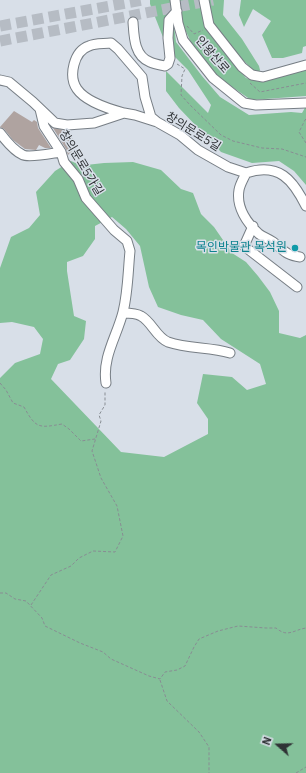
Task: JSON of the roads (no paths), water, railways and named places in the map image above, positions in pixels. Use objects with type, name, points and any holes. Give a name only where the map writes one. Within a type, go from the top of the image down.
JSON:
[{"type":"street","name":"인왕산로","points":[[175,0],[178,23],[184,40],[189,48],[213,78],[244,103],[256,105],[306,103]]},
{"type":"street","points":[[204,0],[209,25],[242,67],[252,75],[263,77],[306,65]]},
{"type":"street","points":[[133,22],[136,45],[141,55],[148,62],[165,66],[168,64],[170,58],[168,38],[169,20],[177,11]]},
{"type":"street","points":[[124,114],[101,106],[84,96],[76,88],[73,74],[75,61],[81,51],[89,46],[111,43],[118,49],[142,77],[145,97],[152,117],[157,122]]},
{"type":"street","name":"창의문로5길","points":[[0,80],[9,82],[55,123],[68,125],[94,123],[124,114],[134,115],[157,122],[180,135],[198,150],[228,167],[246,172],[263,169],[285,176],[292,183],[306,206]]},
{"type":"street","name":"창의문로5가길","points":[[40,109],[44,126],[61,152],[64,162],[78,179],[86,198],[114,230],[127,242],[130,251],[123,313],[117,333],[106,359],[106,383]]},
{"type":"street","points":[[0,133],[7,143],[24,156],[40,156],[61,152]]},
{"type":"street","points":[[246,172],[239,190],[240,207],[243,215],[260,234],[290,255],[300,257]]},
{"type":"street","points":[[253,226],[244,246],[297,287]]},
{"type":"street","points":[[123,313],[140,315],[147,320],[162,339],[169,342],[196,348],[216,348],[230,353]]},
{"type":"tunnel","points":[[0,26],[143,0]]},
{"type":"tunnel","points":[[0,41],[213,0]]},
{"type":"place","name":"목인박물관 목석원","points":[[295,248]]}]
